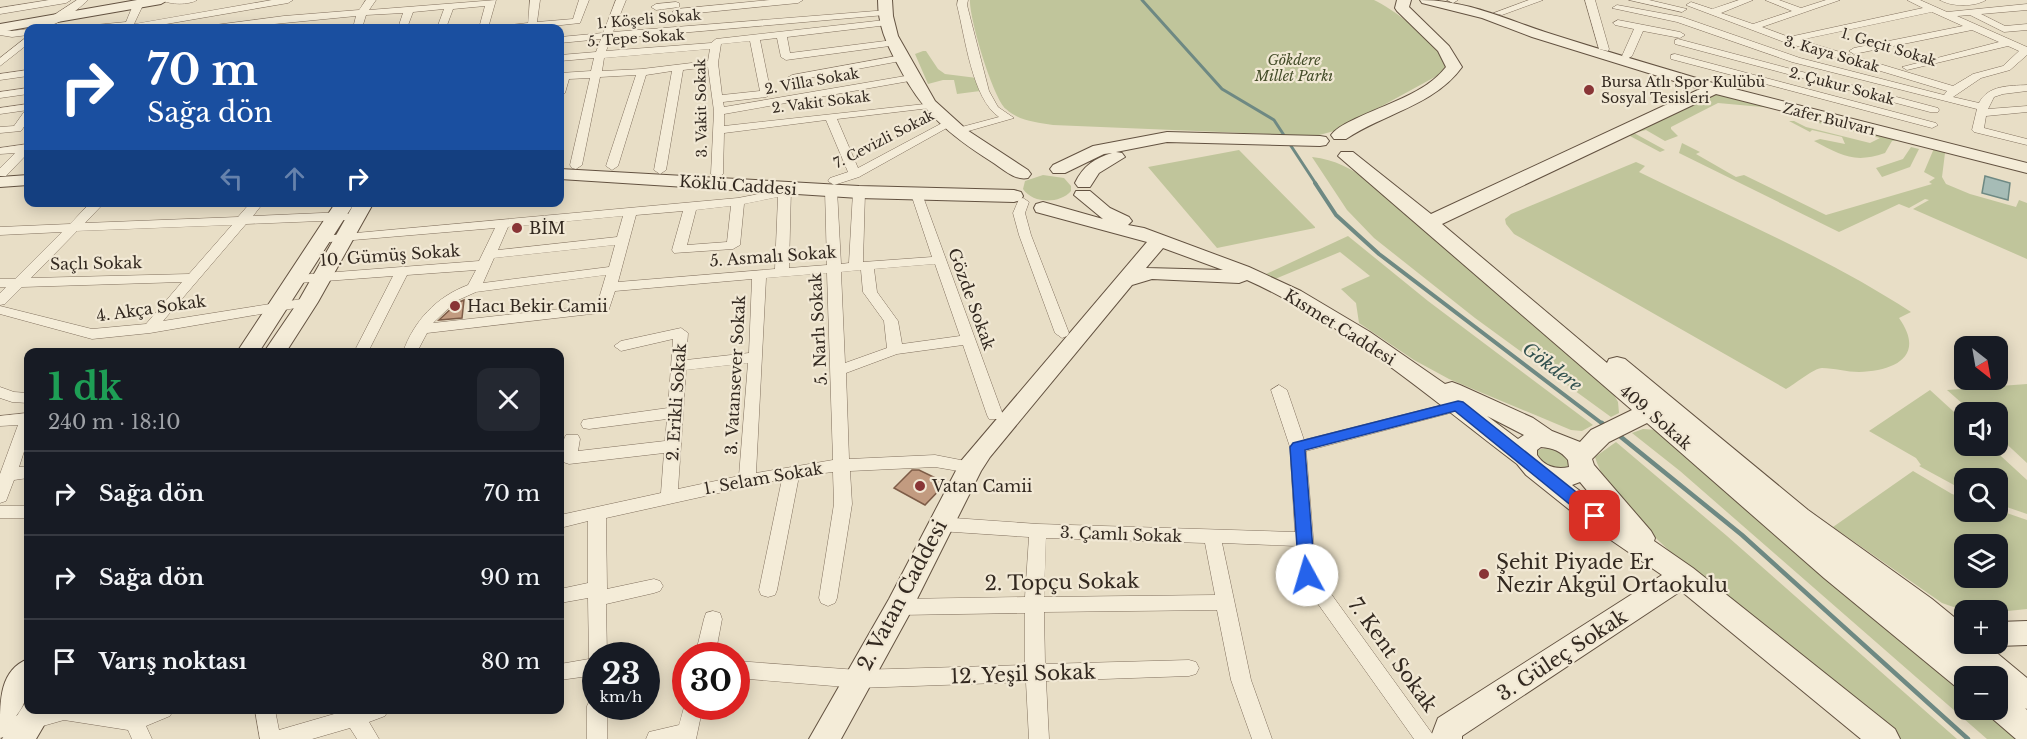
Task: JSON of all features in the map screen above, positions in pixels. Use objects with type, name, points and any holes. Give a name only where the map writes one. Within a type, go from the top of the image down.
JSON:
[{"type":"main road","points":[[43,24],[60,17],[161,0]]},
{"type":"main road","points":[[1406,4],[1423,6],[1445,1]]},
{"type":"main road","name":"Zafer Bulvarı","points":[[1445,1],[1499,13],[1627,56],[1673,63],[1718,87],[1931,131],[2027,161]]},
{"type":"main road","name":"Zafer Bulvarı","points":[[1445,1],[1718,87],[2027,168]]},
{"type":"main road","points":[[1320,146],[1327,136],[1340,135],[1362,120],[1412,97],[1450,75],[1454,67],[1449,56],[1406,4]]},
{"type":"main road","points":[[1358,148],[1358,134],[1361,131],[1436,89],[1457,76],[1463,69],[1461,56],[1406,4]]},
{"type":"main road","points":[[885,11],[893,43],[911,78],[930,105],[1018,189],[1043,208],[1148,236]]},
{"type":"main road","points":[[0,30],[24,29]]},
{"type":"main road","points":[[1433,221],[1718,87]]},
{"type":"main road","points":[[1340,135],[1358,148]]},
{"type":"main road","points":[[1059,169],[1098,150],[1146,140],[1186,136],[1267,144]]},
{"type":"main road","points":[[1043,208],[1068,205],[1083,189],[1088,173],[1097,164],[1148,150],[1187,145],[1267,144],[1358,148]]},
{"type":"main road","name":"409. Sokak","points":[[1358,148],[1433,221],[1622,388],[1954,632]]},
{"type":"main road","name":"Köklü Caddesi","points":[[565,167],[612,166],[717,174],[832,186],[859,192],[986,193],[1018,189]]},
{"type":"main road","name":"Köklü Caddesi","points":[[565,167],[784,190],[896,183],[1018,189]]},
{"type":"main road","points":[[1018,189],[1036,169],[1059,169],[1070,172],[1096,207],[1148,236]]},
{"type":"main road","points":[[1,176],[24,172]]},
{"type":"main road","points":[[1,176],[24,179]]},
{"type":"main road","points":[[278,348],[308,302],[345,238],[351,209]]},
{"type":"main road","points":[[251,348],[323,240],[351,209]]},
{"type":"main road","name":"409. Sokak","points":[[1433,221],[1834,570],[1954,668]]},
{"type":"main road","name":"2. Vatan Caddesi","points":[[825,739],[899,607],[995,415],[1062,333],[1148,236]]},
{"type":"main road","name":"2. Vatan Caddesi","points":[[975,459],[1125,281],[1148,236]]},
{"type":"main road","name":"Kısmet Caddesi","points":[[1148,236],[1257,277],[1318,310],[1423,378]]},
{"type":"main road","points":[[1125,281],[1151,273],[1257,277]]},
{"type":"main road","points":[[1423,378],[1595,516],[1672,568],[1884,739]]},
{"type":"main road","points":[[1423,378],[1484,404],[1551,440],[1570,447],[1672,568]]},
{"type":"main road","points":[[1600,436],[1581,462],[1575,476],[1568,478],[1551,476],[1530,463],[1525,446],[1530,441],[1600,436],[1651,410]]},
{"type":"main road","name":"3. Güleç Sokak","points":[[1446,739],[1449,728],[1672,568]]},
{"type":"main road","points":[[1911,633],[1954,639]]},
{"type":"main road","points":[[2008,634],[2027,633]]},
{"type":"main road","name":"409. Sokak","points":[[1980,654],[2027,696]]},
{"type":"main road","points":[[0,713],[24,678]]},
{"type":"main road","points":[[2008,713],[2027,729]]},
{"type":"street","points":[[0,11],[37,2],[66,0]]},
{"type":"street","points":[[60,17],[83,0]]},
{"type":"street","points":[[167,0],[192,0]]},
{"type":"street","points":[[147,24],[289,0],[284,19]]},
{"type":"street","points":[[359,24],[362,13],[371,0]]},
{"type":"street","points":[[532,24],[535,0]]},
{"type":"street","points":[[550,24],[577,21],[584,0]]},
{"type":"street","points":[[565,167],[606,36],[621,0]]},
{"type":"street","points":[[676,5],[700,0]]},
{"type":"street","points":[[656,7],[798,0]]},
{"type":"street","name":"7. Cevizli Sokak","points":[[832,186],[953,127],[1008,118],[994,109],[984,91],[963,0]]},
{"type":"street","points":[[1499,13],[1538,0]]},
{"type":"street","points":[[1590,0],[1604,49]]},
{"type":"street","points":[[1634,0],[1711,13],[1787,40],[1959,87]]},
{"type":"street","points":[[1711,13],[1731,2],[1748,0]]},
{"type":"street","points":[[1770,0],[1801,11]]},
{"type":"street","points":[[1802,0],[1817,6]]},
{"type":"street","points":[[1752,27],[1835,0]]},
{"type":"street","points":[[1912,0],[2027,51]]},
{"type":"street","points":[[1945,0],[1981,0]]},
{"type":"street","points":[[270,24],[284,19],[491,1],[485,24]]},
{"type":"street","points":[[34,24],[37,2]]},
{"type":"street","points":[[129,24],[130,4]]},
{"type":"street","points":[[443,24],[446,5]]},
{"type":"street","points":[[675,30],[676,5]]},
{"type":"street","points":[[404,24],[406,7]]},
{"type":"street","points":[[1947,14],[2027,7]]},
{"type":"street","points":[[1617,8],[1686,8]]},
{"type":"street","points":[[1673,63],[1686,8]]},
{"type":"street","name":"3. Kaya Sokak","points":[[1686,8],[1796,60],[1980,110],[2027,110]]},
{"type":"street","points":[[1787,40],[1934,9]]},
{"type":"street","name":"1. Köşeli Sokak","points":[[564,40],[885,11]]},
{"type":"street","name":"5. Tepe Sokak","points":[[564,58],[715,44],[781,34],[885,11]]},
{"type":"street","points":[[1970,13],[2004,29],[2027,27]]},
{"type":"street","points":[[1618,22],[1935,110]]},
{"type":"street","points":[[1627,56],[1640,27]]},
{"type":"street","points":[[1854,51],[1974,27]]},
{"type":"street","points":[[781,34],[786,57],[893,43]]},
{"type":"street","name":"1. Geçit Sokak","points":[[1807,36],[1907,67],[1959,87]]},
{"type":"street","points":[[718,105],[766,94],[754,37]]},
{"type":"street","points":[[3,60],[24,42]]},
{"type":"street","points":[[1907,67],[2009,43]]},
{"type":"street","name":"3. Vakit Sokak","points":[[715,44],[713,63],[718,105],[717,174]]},
{"type":"street","points":[[1931,131],[1935,110],[1959,87],[1976,76],[2006,69],[2016,63],[2019,55],[2027,51]]},
{"type":"street","points":[[3,60],[24,55]]},
{"type":"street","points":[[792,78],[902,58]]},
{"type":"street","points":[[564,75],[642,72],[713,63]]},
{"type":"street","name":"2. Çukur Sokak","points":[[1673,63],[1815,94],[1931,131]]},
{"type":"street","points":[[660,170],[678,67]]},
{"type":"street","points":[[612,166],[642,72]]},
{"type":"street","points":[[0,77],[24,74]]},
{"type":"street","name":"2. Villa Sokak","points":[[718,105],[776,104],[911,78]]},
{"type":"street","points":[[1815,94],[1824,81]]},
{"type":"street","points":[[2027,88],[1999,90],[1988,96],[1980,110],[1978,130],[2027,142]]},
{"type":"street","points":[[0,95],[24,92]]},
{"type":"street","name":"2. Vakit Sokak","points":[[717,130],[930,105]]},
{"type":"street","points":[[0,111],[24,108]]},
{"type":"street","points":[[830,116],[855,174]]},
{"type":"street","points":[[0,130],[17,129],[24,119]]},
{"type":"street","points":[[2004,136],[2027,134]]},
{"type":"street","points":[[0,151],[24,148]]},
{"type":"street","points":[[1,176],[24,151]]},
{"type":"street","name":"5. Narlı Sokak","points":[[828,598],[843,504],[833,268],[832,186]]},
{"type":"street","points":[[1018,189],[1019,213],[1025,235],[1062,333]]},
{"type":"street","points":[[323,240],[738,202],[784,190],[782,272]]},
{"type":"street","points":[[859,192],[862,266],[870,292],[891,321],[895,350]]},
{"type":"street","name":"Gözde Sokak","points":[[917,194],[995,415]]},
{"type":"street","points":[[691,206],[680,250],[733,245],[738,202]]},
{"type":"street","points":[[0,301],[94,207]]},
{"type":"street","points":[[150,328],[253,207]]},
{"type":"street","points":[[0,231],[241,220],[351,209]]},
{"type":"street","points":[[420,329],[603,309],[631,212]]},
{"type":"street","points":[[474,288],[503,224]]},
{"type":"street","name":"10. Gümüş Sokak","points":[[298,279],[402,271],[622,240]]},
{"type":"street","name":"5. Asmalı Sokak","points":[[609,287],[939,260]]},
{"type":"street","points":[[412,348],[420,329],[446,300],[474,288],[614,270]]},
{"type":"street","points":[[363,348],[402,271]]},
{"type":"street","name":"3. Vatansever Sokak","points":[[747,480],[756,357],[759,273]]},
{"type":"street","name":"Saçlı Sokak","points":[[0,283],[192,278]]},
{"type":"street","name":"4. Akça Sokak","points":[[0,310],[92,334],[150,328],[308,302]]},
{"type":"street","name":"2. Erikli Sokak","points":[[621,346],[681,333],[669,496]]},
{"type":"street","points":[[837,371],[895,350],[968,340]]},
{"type":"street","points":[[678,366],[756,357]]},
{"type":"street","name":"7. Kent Sokak","points":[[1279,390],[1298,447],[1307,575],[1426,739]]},
{"type":"street","points":[[0,392],[24,398]]},
{"type":"street","points":[[1298,447],[1458,405]]},
{"type":"street","points":[[589,424],[675,412]]},
{"type":"street","points":[[0,421],[24,418]]},
{"type":"street","points":[[572,439],[569,458],[672,446]]},
{"type":"street","points":[[0,497],[6,470],[24,441]]},
{"type":"street","name":"1. Selam Sokak","points":[[564,520],[792,471],[842,465],[975,459]]},
{"type":"street","points":[[6,470],[24,472]]},
{"type":"street","points":[[768,590],[792,471]]},
{"type":"street","points":[[0,513],[24,512]]},
{"type":"street","points":[[597,512],[597,642]]},
{"type":"street","name":"3. Çamlı Sokak","points":[[939,524],[1038,531],[1303,539]]},
{"type":"street","points":[[1038,531],[1034,604],[1039,739]]},
{"type":"street","points":[[1212,536],[1241,680],[1262,739]]},
{"type":"street","points":[[564,596],[654,586]]},
{"type":"street","name":"2. Topçu Sokak","points":[[899,607],[1225,602]]},
{"type":"street","points":[[708,642],[713,619]]},
{"type":"street","points":[[564,671],[582,668]]},
{"type":"street","name":"12. Yeşil Sokak","points":[[750,670],[858,679],[1035,675],[1189,668]]},
{"type":"street","points":[[0,729],[38,720],[138,730],[158,714]]},
{"type":"street","points":[[265,714],[270,739]]},
{"type":"street","points":[[281,739],[348,714]]},
{"type":"street","points":[[352,714],[369,739]]},
{"type":"street","points":[[597,720],[597,739]]},
{"type":"street","points":[[656,739],[686,736],[690,720]]},
{"type":"green space","name":"Gökdere Millet Parkı","points":[[970,0],[1374,0],[1424,34],[1445,58],[1446,65],[1444,72],[1338,130],[1308,138],[1269,134],[1053,125],[1016,116],[1001,102],[983,57],[973,23]]},
{"type":"green space","points":[[926,51],[938,69],[945,74],[977,78],[980,91],[957,94],[954,80],[928,84],[915,54]]},
{"type":"green space","points":[[1722,92],[1773,108],[1718,103],[1671,127],[1678,136],[1665,141],[1646,130],[1634,133],[1665,150],[1660,152],[1630,136],[1631,131]]},
{"type":"green space","points":[[1786,111],[1904,139],[1892,141],[1885,153],[1856,158],[1814,141],[1820,139],[1845,144],[1842,137],[1812,130],[1810,132],[1789,121],[1870,143],[1880,138],[1790,116]]},
{"type":"green space","points":[[1682,143],[1700,152],[1696,154],[1736,177],[1744,175],[1826,215],[1932,184],[1929,182],[1935,178],[1924,172],[1935,146],[1948,153],[1945,153],[1942,177],[1946,184],[1970,194],[2016,207],[2019,200],[2027,203],[2027,259],[1913,209],[1929,200],[1925,199],[1909,208],[1899,204],[1839,232],[1679,153]]},
{"type":"green space","points":[[1911,147],[1919,149],[1910,167],[1882,177],[1876,168],[1903,159]]},
{"type":"green space","points":[[1239,150],[1315,228],[1217,248],[1148,167]]},
{"type":"green space","points":[[1312,157],[1343,165],[1369,182],[1610,388],[1618,402],[1619,413],[1611,417],[1475,318],[1374,238],[1347,210]]},
{"type":"green space","points":[[1636,162],[1645,166],[1639,172],[1811,255],[1911,312],[1899,318],[1907,331],[1909,342],[1908,352],[1903,359],[1872,371],[1818,369],[1786,389],[1514,234],[1506,224],[1505,219],[1511,214]]},
{"type":"green space","points":[[1043,175],[1064,178],[1071,186],[1071,191],[1060,198],[1047,201],[1027,194],[1023,189],[1025,181]]},
{"type":"green space","points":[[1348,236],[1428,301],[1593,425],[1582,431],[1571,430],[1449,379],[1414,360],[1359,323],[1356,303],[1341,289],[1370,276],[1340,252],[1275,279],[1266,274]]},
{"type":"green space","points":[[2027,384],[2027,463],[2008,445],[2008,402],[1961,402],[1947,390],[2008,390],[2008,385]]},
{"type":"green space","points":[[1930,390],[1954,412],[1954,456],[2001,456],[2027,480],[2027,514],[2008,507],[2008,468],[1954,468],[1954,485],[1919,466],[1921,465],[1916,458],[1869,431]]},
{"type":"green space","points":[[1643,429],[1657,430],[1675,443],[1954,682],[1954,710],[1680,471],[1632,433]]},
{"type":"green space","points":[[1616,442],[1727,536],[1957,739],[1897,739],[1674,555],[1628,509],[1607,483],[1600,470],[1595,457]]},
{"type":"green space","points":[[1550,447],[1568,457],[1567,467],[1553,469],[1539,461],[1537,450]]},
{"type":"green space","points":[[1913,471],[1954,495],[1954,522],[2008,522],[2008,513],[2027,520],[2027,609],[2008,611],[2008,600],[1954,600],[1954,607],[1942,603],[1833,527]]},
{"type":"green space","points":[[1965,720],[1999,720],[2022,739],[1987,739]]},
{"type":"water","points":[[1985,176],[2010,183],[2008,200],[1982,193]]},
{"type":"building","points":[[464,300],[462,318],[439,320],[457,303]]},
{"type":"building","name":"Vatan Camii","points":[[912,470],[919,470],[946,483],[925,505],[894,488]]},
{"type":"waterway","name":"Gökdere","points":[[1142,0],[1222,89],[1274,120],[1316,184]]},
{"type":"waterway","name":"Gökdere","points":[[1315,183],[1336,215],[1379,254],[1604,425]]},
{"type":"waterway","name":"Gökdere","points":[[1602,423],[1607,427]]},
{"type":"waterway","name":"Gökdere","points":[[1616,433],[1742,535],[1968,739]]},
{"type":"place","name":"Bursa Atlı Spor Kulübü Sosyal Tesisleri","points":[[1589,90]]},
{"type":"place","name":"BİM","points":[[517,228]]},
{"type":"place","name":"Hacı Bekir Camii","points":[[455,306]]},
{"type":"place","name":"Vatan Camii","points":[[920,486]]},
{"type":"place","name":"Şehit Piyade Er Nezir Akgül Ortaokulu","points":[[1484,574]]},
{"type":"route","points":[[1307,575],[1298,447],[1458,405],[1595,516]]}]
